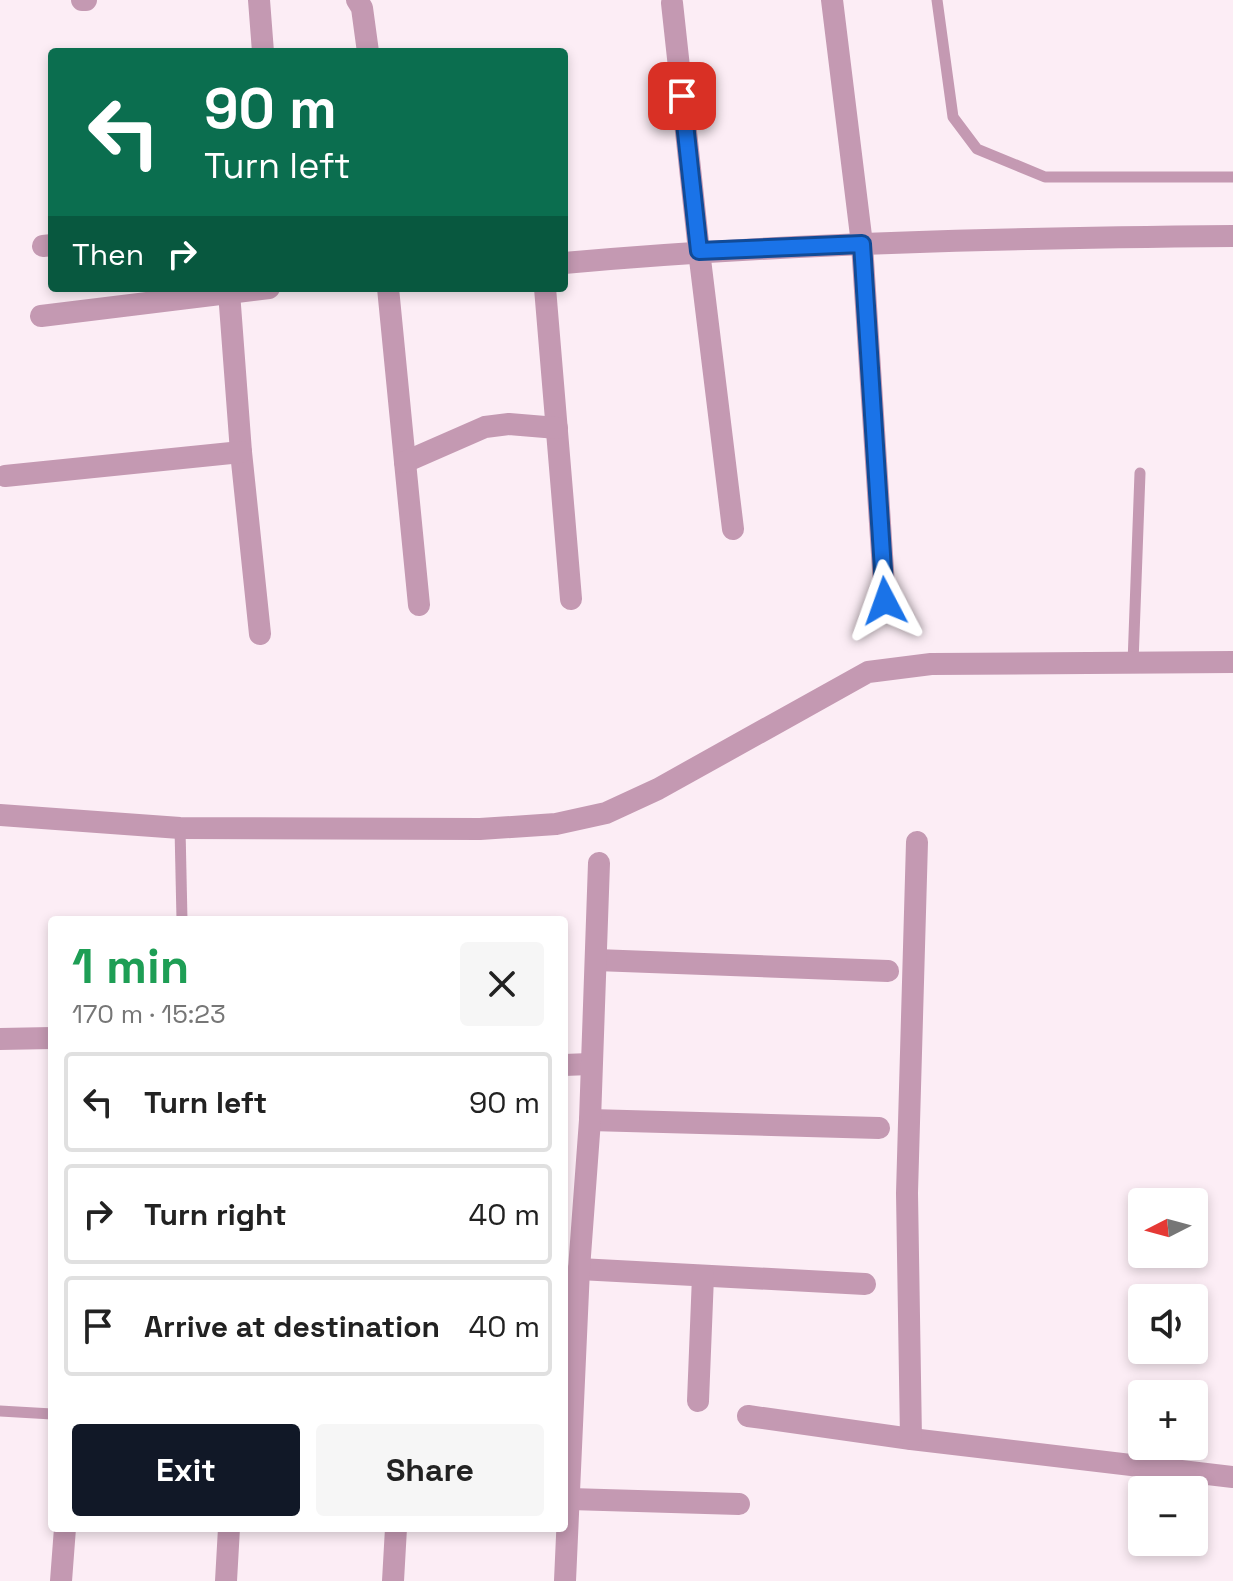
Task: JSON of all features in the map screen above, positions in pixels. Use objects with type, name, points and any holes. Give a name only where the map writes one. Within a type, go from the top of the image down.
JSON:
[{"type":"street","points":[[259,0],[263,48]]},
{"type":"street","points":[[357,0],[362,8],[367,48]]},
{"type":"street","points":[[832,0],[862,244],[885,601]]},
{"type":"street","points":[[672,3],[733,529]]},
{"type":"street","points":[[568,263],[699,251],[862,244],[1233,236]]},
{"type":"street","points":[[41,316],[229,292],[241,452],[260,634]]},
{"type":"street","points":[[388,292],[419,605]]},
{"type":"street","points":[[545,292],[571,599]]},
{"type":"street","points":[[405,462],[485,427],[509,424],[557,428]]},
{"type":"street","points":[[5,476],[241,452]]},
{"type":"street","points":[[0,815],[180,828],[480,829],[556,824],[606,813],[658,789],[868,672],[931,664],[1233,662]]},
{"type":"street","points":[[911,1439],[907,1193],[917,842]]},
{"type":"street","points":[[568,1532],[579,1269],[590,1120],[599,863]]},
{"type":"street","points":[[596,960],[888,971]]},
{"type":"street","points":[[0,1039],[48,1038]]},
{"type":"street","points":[[568,1065],[590,1064]]},
{"type":"street","points":[[590,1120],[879,1128]]},
{"type":"street","points":[[579,1269],[865,1284]]},
{"type":"street","points":[[698,1401],[703,1276]]},
{"type":"street","points":[[748,1416],[911,1439],[1233,1477]]},
{"type":"street","points":[[570,1499],[739,1504]]},
{"type":"street","points":[[61,1581],[65,1532]]},
{"type":"street","points":[[226,1581],[229,1532]]},
{"type":"street","points":[[393,1581],[396,1532]]},
{"type":"street","points":[[565,1581],[568,1532]]},
{"type":"lane","points":[[937,0],[953,117],[977,149],[1045,177],[1233,177]]},
{"type":"lane","points":[[1133,664],[1140,473]]},
{"type":"lane","points":[[180,828],[182,916]]},
{"type":"lane","points":[[0,1411],[48,1414]]},
{"type":"route","points":[[682,96],[699,251],[862,244],[885,601]]}]
